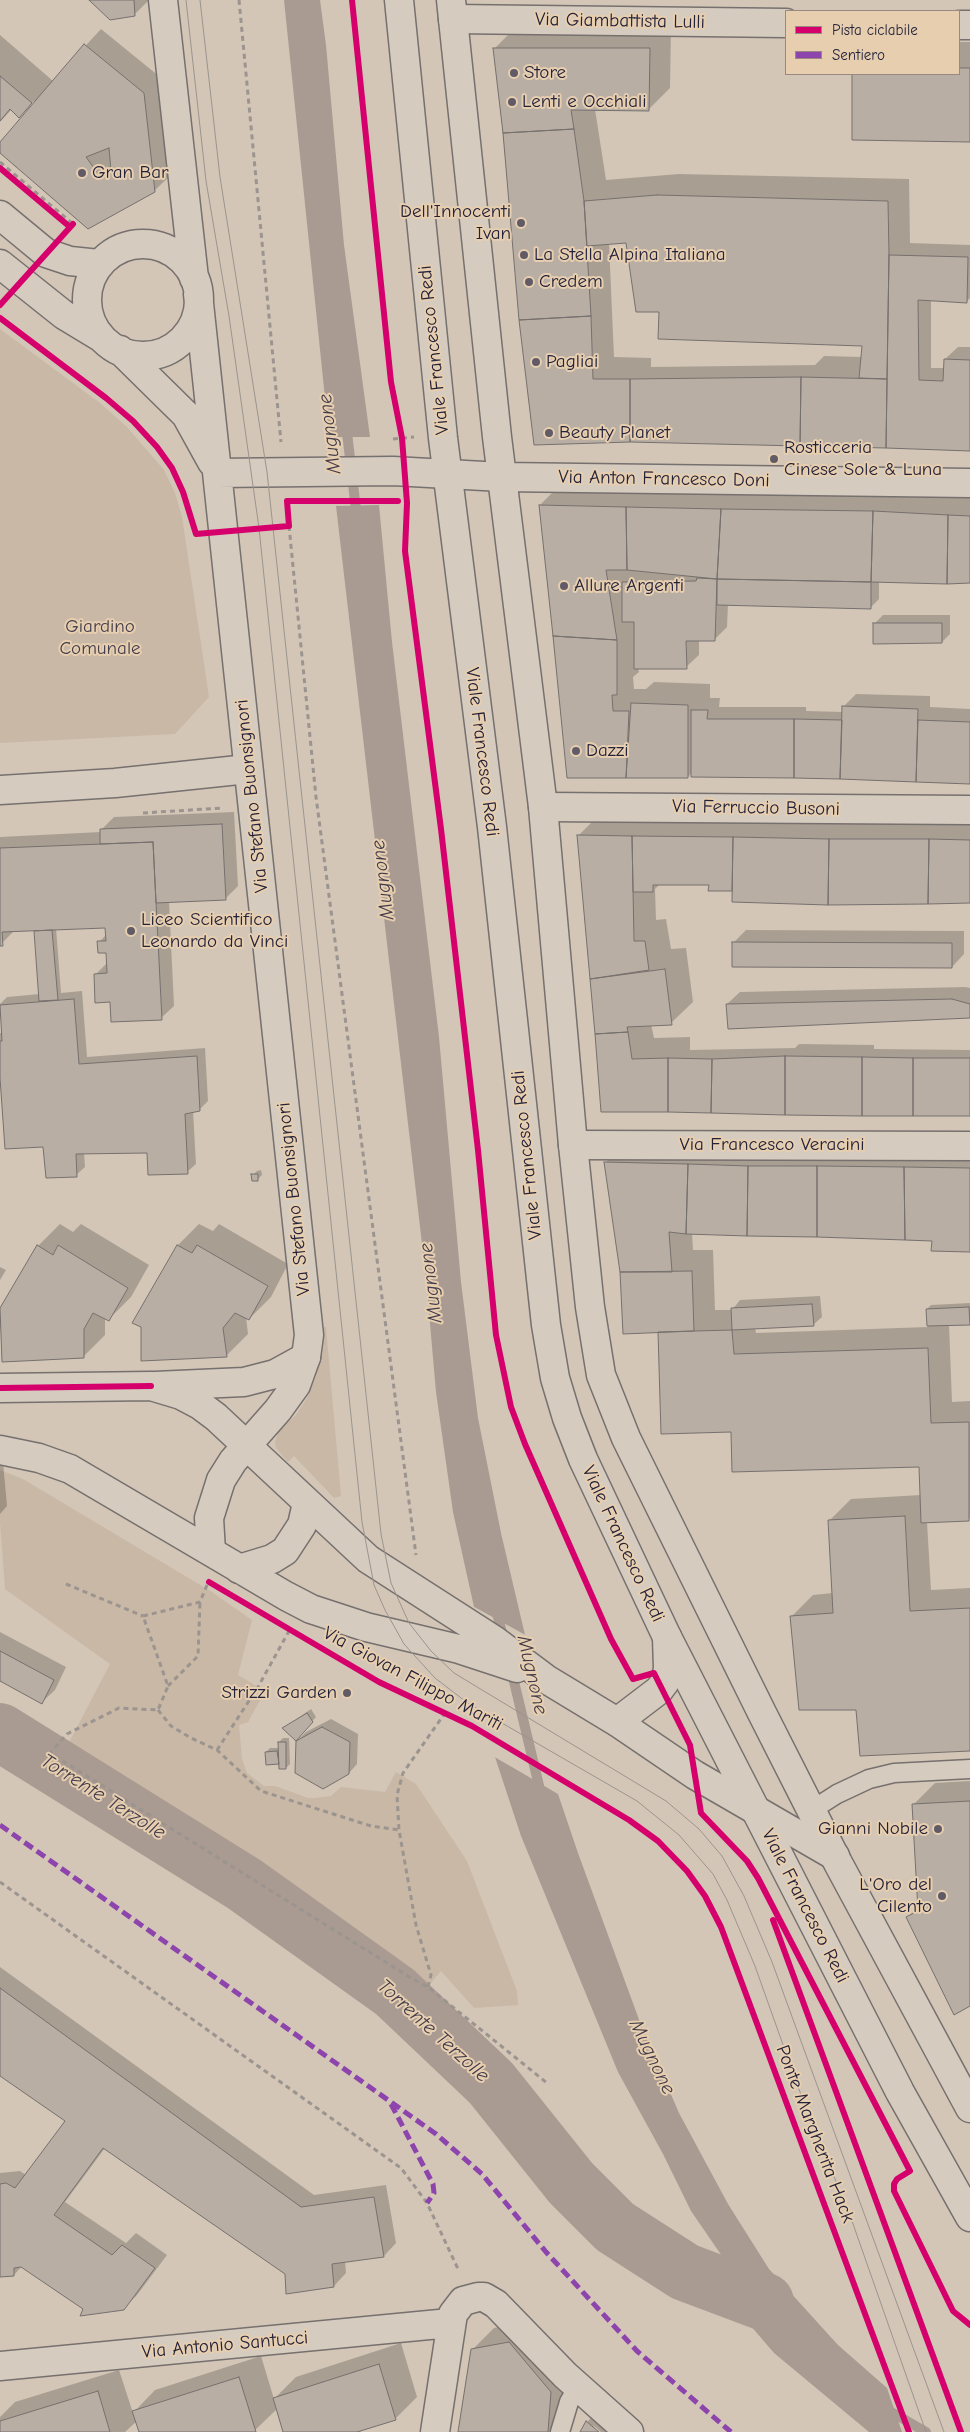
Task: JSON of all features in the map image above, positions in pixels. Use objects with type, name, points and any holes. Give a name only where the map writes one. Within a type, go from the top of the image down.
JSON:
[{"type":"street","points":[[0,264],[64,315],[112,345],[134,355],[149,355],[163,352],[176,345],[194,322],[198,308],[196,286],[163,0]]},
{"type":"street","name":"Viale Francesco Redi","points":[[399,0],[448,474],[493,837],[546,1324],[555,1378],[567,1418],[583,1459],[667,1638],[900,2092],[970,2217]]},
{"type":"street","points":[[452,9],[502,477],[543,807],[573,1145],[590,1307],[600,1367],[607,1394],[626,1438],[835,1856],[970,2108]]},
{"type":"street","name":"Via Giambattista Lulli","points":[[452,9],[785,23]]},
{"type":"street","points":[[0,214],[46,253],[70,261],[99,264]]},
{"type":"street","points":[[112,345],[93,325],[87,308],[90,280],[99,264],[120,248],[146,244],[164,248],[179,257],[196,286]]},
{"type":"street","name":"Via Stefano Buonsignori","points":[[196,286],[218,473],[309,1334],[306,1357],[296,1385],[278,1410],[246,1446]]},
{"type":"street","name":"Via Stefano Buonsignori","points":[[112,345],[186,415],[218,473]]},
{"type":"street","name":"Via Anton Francesco Doni","points":[[218,473],[399,471],[502,477],[970,483]]},
{"type":"street","points":[[0,790],[115,784],[248,769]]},
{"type":"street","name":"Via Ferruccio Busoni","points":[[543,807],[970,810]]},
{"type":"street","name":"Via Francesco Veracini","points":[[573,1145],[970,1146]]},
{"type":"street","points":[[151,1386],[244,1382],[274,1374],[306,1357]]},
{"type":"street","name":"Via Giovan Filippo Mariti","points":[[0,1388],[151,1386],[181,1395],[200,1405],[368,1559],[494,1640],[546,1679],[617,1722],[695,1775],[835,1856]]},
{"type":"street","points":[[211,1550],[208,1530],[215,1494],[227,1469],[246,1446]]},
{"type":"street","name":"Via Giovan Filippo Mariti","points":[[0,1450],[39,1458],[70,1469],[211,1550],[239,1569],[286,1596],[326,1614],[400,1637],[459,1649],[546,1679]]},
{"type":"street","points":[[239,1569],[265,1562],[285,1550],[302,1525],[308,1503]]},
{"type":"street","points":[[617,1722],[659,1690],[665,1682],[668,1669],[667,1638]]},
{"type":"street","points":[[435,2432],[450,2323],[458,2306],[471,2298],[484,2297],[496,2304],[578,2386],[629,2432]]},
{"type":"street","name":"Via Antonio Santucci","points":[[0,2366],[450,2323]]},
{"type":"lane","points":[[812,1810],[837,1794],[868,1779],[894,1773],[970,1769]]},
{"type":"lane","points":[[560,2432],[569,2402],[578,2386]]},
{"type":"path","points":[[239,0],[281,442]]},
{"type":"path","points":[[0,162],[73,224],[70,227],[0,168]]},
{"type":"path","points":[[399,471],[402,438],[400,428]]},
{"type":"path","points":[[390,440],[414,438]]},
{"type":"path","points":[[288,518],[316,797],[417,1562]]},
{"type":"path","points":[[281,527],[289,526]]},
{"type":"path","points":[[136,813],[230,807]]},
{"type":"path","points":[[158,1710],[168,1686],[198,1656],[200,1602],[209,1582],[217,1587]]},
{"type":"path","points":[[66,1584],[143,1616],[200,1602]]},
{"type":"path","points":[[143,1616],[168,1686]]},
{"type":"path","points":[[217,1750],[258,1687],[290,1629]]},
{"type":"path","points":[[399,1830],[371,1826],[261,1791],[217,1750],[171,1726],[158,1710],[119,1708],[66,1734],[50,1753],[428,1987],[547,2082]]},
{"type":"path","points":[[428,1987],[431,1975],[416,1925],[399,1830],[396,1795],[403,1772],[446,1713]]},
{"type":"path","points":[[0,1882],[401,2168],[421,2194],[442,2232],[471,2298]]},
{"type":"green space","name":"Giardino Comunale","points":[[0,329],[100,403],[127,427],[164,470],[175,493],[182,517],[209,697],[175,734],[0,743]]},
{"type":"green space","points":[[321,1327],[326,1327],[341,1496],[334,1498],[294,1456],[288,1462],[276,1448],[275,1442],[279,1430],[296,1415],[307,1398],[316,1377]]},
{"type":"green space","points":[[0,1470],[23,1479],[212,1592],[252,1620],[238,1675],[265,1691],[248,1722],[239,1725],[242,1759],[247,1773],[264,1786],[275,1786],[308,1798],[315,1798],[331,1796],[341,1787],[385,1792],[396,1772],[416,1784],[467,1861],[517,1991],[518,2005],[474,2008],[441,1971],[420,1996],[62,1756],[110,1664],[5,1589],[0,1522]]},
{"type":"water","points":[[284,0],[320,0],[326,45],[344,245],[370,437],[329,437]]},
{"type":"water","points":[[379,505],[392,642],[439,1037],[461,1282],[478,1418],[501,1533],[525,1635],[474,1607],[453,1512],[436,1392],[426,1278],[336,506]]},
{"type":"water","points":[[495,1757],[558,1794],[641,2025],[679,2113],[728,2204],[769,2269],[838,2345],[887,2388],[902,2432],[869,2432],[774,2353],[750,2325],[724,2259],[691,2211],[663,2154],[618,2072],[521,1836]]},
{"type":"pier","points":[[471,1604],[527,1636],[524,1637],[473,1609]]},
{"type":"pier","points":[[496,1755],[560,1791],[562,1795],[493,1756]]},
{"type":"building","points":[[89,0],[134,0],[135,16],[110,20]]},
{"type":"building","points":[[84,44],[144,93],[155,192],[88,229],[0,153],[0,142]],"holes":[[[109,148],[111,171],[99,175],[86,157]]]},
{"type":"building","points":[[493,48],[650,48],[649,111],[571,110],[574,129],[503,133]]},
{"type":"building","points":[[960,68],[970,68],[970,142],[852,140],[852,75],[960,75]]},
{"type":"building","points":[[0,76],[32,103],[19,118],[10,109],[0,121]]},
{"type":"building","points":[[574,129],[584,201],[591,316],[519,320],[503,133]]},
{"type":"building","points":[[657,195],[888,201],[887,379],[859,378],[862,346],[658,339],[659,312],[636,312],[626,243],[587,246],[584,201]]},
{"type":"building","points":[[889,255],[968,257],[967,303],[918,300],[919,380],[943,381],[944,359],[970,360],[970,451],[886,448]]},
{"type":"building","points":[[591,316],[593,379],[630,379],[630,442],[534,445],[519,320]]},
{"type":"building","points":[[801,377],[887,379],[886,448],[800,446]]},
{"type":"building","points":[[801,377],[800,446],[630,442],[630,379]]},
{"type":"building","points":[[539,505],[626,507],[627,570],[606,570],[617,640],[553,636]]},
{"type":"building","points":[[626,507],[721,509],[717,579],[627,570]]},
{"type":"building","points":[[721,509],[873,511],[871,582],[717,579]]},
{"type":"building","points":[[873,511],[948,515],[947,584],[871,582]]},
{"type":"building","points":[[948,515],[970,516],[970,583],[947,584]]},
{"type":"building","points":[[697,578],[717,579],[715,641],[686,641],[687,669],[634,669],[634,622],[622,622],[622,582],[696,581]]},
{"type":"building","points":[[717,579],[871,582],[871,609],[717,605]]},
{"type":"building","points":[[873,623],[942,623],[942,643],[873,644]]},
{"type":"building","points":[[553,636],[617,640],[617,695],[612,695],[613,711],[629,711],[626,778],[567,778]]},
{"type":"building","points":[[631,703],[688,705],[688,778],[626,778]]},
{"type":"building","points":[[842,706],[918,709],[916,782],[840,779]]},
{"type":"building","points":[[691,710],[708,710],[707,719],[794,719],[794,778],[691,777]]},
{"type":"building","points":[[794,719],[842,720],[840,779],[794,778]]},
{"type":"building","points":[[918,720],[970,722],[970,784],[916,782]]},
{"type":"building","points":[[222,824],[226,900],[156,903],[153,842],[100,844],[100,829]]},
{"type":"building","points":[[577,835],[632,836],[634,941],[645,941],[649,970],[590,979]]},
{"type":"building","points":[[632,836],[733,837],[732,891],[708,891],[709,885],[653,885],[653,892],[633,892]]},
{"type":"building","points":[[733,837],[829,839],[828,905],[732,902]]},
{"type":"building","points":[[829,839],[929,839],[928,904],[828,905]]},
{"type":"building","points":[[929,839],[970,840],[970,903],[928,904]]},
{"type":"building","name":"Liceo Scientifico Leonardo da Vinci","points":[[153,842],[162,1020],[111,1022],[110,1002],[95,1003],[94,974],[107,973],[106,953],[98,953],[97,941],[106,941],[105,928],[2,932],[3,946],[0,946],[0,848]]},
{"type":"building","points":[[52,930],[58,1000],[39,1001],[34,931]]},
{"type":"building","points":[[732,942],[952,943],[952,968],[732,967]]},
{"type":"building","points":[[665,969],[672,1025],[627,1027],[628,1032],[595,1034],[590,979]]},
{"type":"building","points":[[74,999],[79,1064],[197,1056],[200,1111],[185,1114],[188,1174],[148,1175],[147,1153],[76,1154],[77,1177],[46,1178],[43,1147],[5,1149],[0,1078],[0,1041],[2,1041],[0,1005]]},
{"type":"building","points":[[952,999],[970,1004],[970,1018],[728,1029],[726,1004]]},
{"type":"building","points":[[628,1032],[632,1059],[668,1058],[668,1112],[601,1112],[595,1034]]},
{"type":"building","points":[[785,1056],[785,1115],[711,1113],[712,1059]]},
{"type":"building","points":[[785,1056],[862,1057],[862,1116],[785,1115]]},
{"type":"building","points":[[862,1057],[913,1058],[913,1116],[862,1116]]},
{"type":"building","points":[[668,1058],[712,1059],[711,1113],[668,1112]]},
{"type":"building","points":[[913,1058],[970,1058],[970,1116],[913,1116]]},
{"type":"building","points":[[604,1162],[688,1164],[686,1234],[669,1232],[672,1272],[620,1272]]},
{"type":"building","points":[[688,1164],[748,1166],[747,1236],[686,1234]]},
{"type":"building","points":[[748,1166],[817,1166],[817,1237],[747,1236]]},
{"type":"building","points":[[817,1166],[904,1167],[905,1240],[817,1237]]},
{"type":"building","points":[[904,1167],[970,1168],[970,1252],[931,1251],[932,1241],[905,1240]]},
{"type":"building","points":[[251,1174],[258,1174],[258,1181],[252,1181]]},
{"type":"building","points":[[37,1245],[53,1255],[58,1245],[128,1288],[109,1321],[93,1313],[84,1329],[84,1358],[2,1362],[0,1308]]},
{"type":"building","points":[[177,1245],[192,1253],[197,1245],[268,1286],[249,1320],[235,1313],[223,1328],[227,1357],[141,1361],[141,1327],[132,1323]]},
{"type":"building","points":[[692,1271],[694,1331],[623,1334],[620,1272]]},
{"type":"building","points":[[812,1304],[814,1326],[732,1330],[731,1308]]},
{"type":"building","points":[[969,1307],[970,1325],[927,1326],[926,1309]]},
{"type":"building","points":[[732,1330],[734,1354],[928,1348],[931,1423],[969,1422],[969,1521],[921,1523],[919,1467],[732,1472],[731,1432],[661,1434],[658,1332]]},
{"type":"building","points":[[905,1516],[910,1611],[970,1608],[970,1751],[860,1756],[856,1710],[799,1710],[790,1616],[833,1613],[828,1520]]},
{"type":"building","points":[[0,1651],[54,1680],[42,1704],[0,1681]]},
{"type":"building","points":[[307,1713],[313,1722],[296,1741],[282,1728]]},
{"type":"building","points":[[322,1727],[350,1742],[349,1774],[323,1789],[295,1773],[296,1741]]},
{"type":"building","points":[[278,1742],[286,1742],[286,1769],[279,1769]]},
{"type":"building","points":[[277,1751],[279,1764],[266,1765],[265,1752]]},
{"type":"building","points":[[970,1801],[970,2006],[954,2015],[906,1917],[918,1911],[912,1804]]},
{"type":"building","points":[[0,1988],[301,2207],[374,2197],[384,2257],[332,2264],[334,2287],[286,2294],[285,2274],[103,2148],[54,2215],[112,2255],[122,2245],[155,2268],[124,2310],[80,2316],[83,2309],[21,2267],[14,2268],[14,2276],[0,2277],[0,2184],[6,2183],[15,2188],[65,2121],[0,2076]]},
{"type":"building","points":[[509,2342],[551,2392],[548,2432],[458,2432],[471,2349]]},
{"type":"building","points":[[379,2364],[396,2420],[357,2432],[283,2432],[273,2398]]},
{"type":"building","points":[[239,2377],[256,2432],[139,2432],[132,2411]]},
{"type":"building","points":[[98,2391],[110,2432],[0,2432],[0,2421]]},
{"type":"building","points":[[586,2421],[599,2432],[580,2432]]},
{"type":"waterway","name":"Mugnone","points":[[346,424],[357,518]]},
{"type":"waterway","name":"Mugnone","points":[[496,1609],[504,1641]]},
{"type":"waterway","name":"Mugnone","points":[[511,1669],[541,1794]]},
{"type":"waterway","name":"Torrente Terzolle","points":[[0,1732],[244,1884],[395,1992],[491,2083],[571,2183],[615,2227],[685,2272],[765,2302]]},
{"type":"waterway","name":"Mugnone","points":[[886,2409],[926,2432]]},
{"type":"tram line","points":[[186,0],[206,181],[229,316],[259,528],[362,1522],[374,1585],[385,1610],[404,1644],[435,1678],[469,1704],[637,1801],[679,1835],[713,1874],[727,1900],[755,1966],[798,2087],[852,2221],[926,2432]]},
{"type":"tram line","points":[[200,0],[220,177],[267,472],[381,1534],[391,1583],[409,1623],[431,1651],[454,1673],[666,1801],[699,1829],[722,1856],[744,1896],[772,1962],[944,2432]]},
{"type":"marked path","points":[[0,1825],[436,2134],[482,2174],[546,2252],[637,2351],[731,2432]]},
{"type":"marked path","points":[[391,2104],[433,2184],[434,2193],[427,2203]]},
{"type":"cycle path","points":[[352,0],[391,382],[402,438],[407,503],[405,551],[441,829],[478,1150],[496,1335],[511,1407],[525,1444],[611,1639],[633,1679],[654,1673],[690,1745],[701,1813],[747,1861],[758,1878],[910,2171],[897,2179],[894,2184],[894,2191],[953,2311],[970,2325]]},
{"type":"cycle path","points":[[0,168],[70,227]]},
{"type":"cycle path","points":[[0,305],[73,224]]},
{"type":"cycle path","points":[[0,318],[106,398],[133,421],[157,447],[172,468],[183,492],[196,534],[289,526],[287,501],[398,501]]},
{"type":"cycle path","points":[[0,1388],[151,1386]]},
{"type":"cycle path","name":"Ponte Margherita Hack","points":[[209,1582],[379,1682],[472,1726],[629,1820],[658,1841],[687,1871],[705,1896],[721,1927],[909,2432]]},
{"type":"cycle path","points":[[773,1920],[961,2432]]},
{"type":"place","name":"Store","points":[[514,73]]},
{"type":"place","name":"Lenti e Occhiali","points":[[512,102]]},
{"type":"place","name":"Gran Bar","points":[[82,173]]},
{"type":"place","name":"Dell'Innocenti Ivan","points":[[521,223]]},
{"type":"place","name":"La Stella Alpina Italiana","points":[[524,255]]},
{"type":"place","name":"Credem","points":[[529,282]]},
{"type":"place","name":"Pagliai","points":[[536,362]]},
{"type":"place","name":"Beauty Planet","points":[[549,433]]},
{"type":"place","name":"Rosticceria Cinese Sole & Luna","points":[[774,459]]},
{"type":"place","name":"Allure Argenti","points":[[564,586]]},
{"type":"place","name":"Dazzi","points":[[576,751]]},
{"type":"place","name":"Liceo Scientifico Leonardo da Vinci","points":[[131,931]]},
{"type":"place","name":"Strizzi Garden","points":[[347,1693]]},
{"type":"place","name":"Gianni Nobile","points":[[938,1829]]},
{"type":"place","name":"L'Oro del Cilento","points":[[942,1896]]}]
